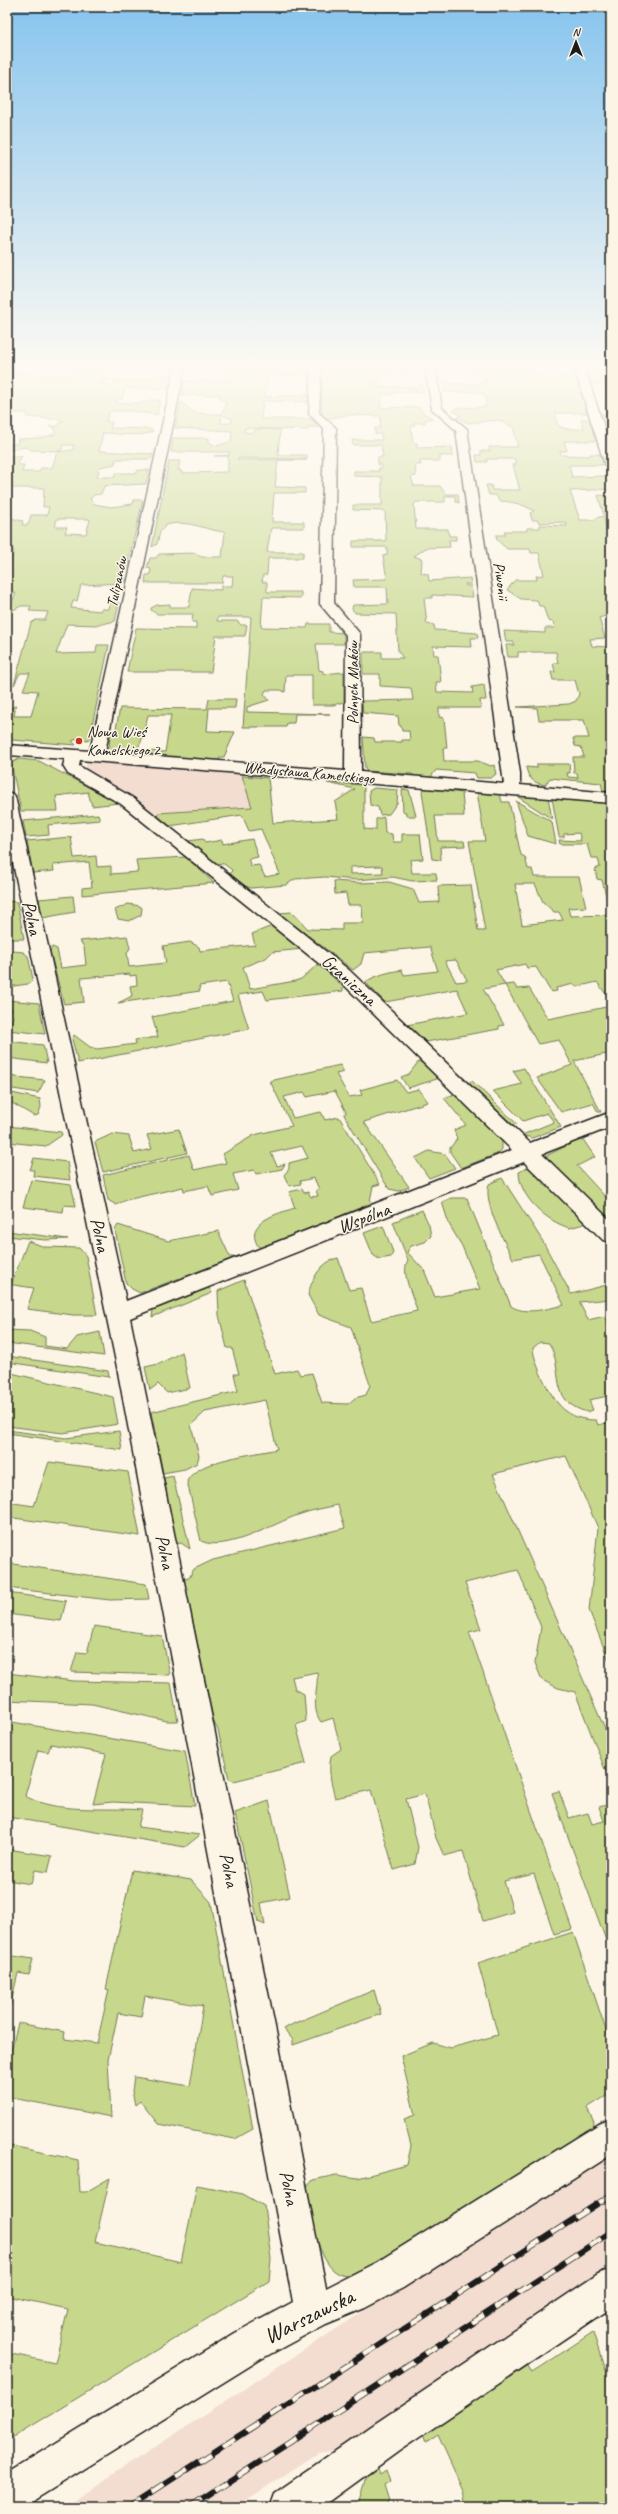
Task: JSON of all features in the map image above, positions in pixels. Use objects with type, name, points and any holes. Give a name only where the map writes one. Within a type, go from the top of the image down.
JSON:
[{"type":"street","name":"Tulipanów","points":[[97,756],[155,484]]},
{"type":"street","name":"Polnych Maków","points":[[329,484],[328,604],[353,634],[352,776]]},
{"type":"street","name":"Piwonii","points":[[469,484],[512,773],[512,788]]},
{"type":"street","name":"Władysława Kamelskiego","points":[[7,750],[512,788],[611,798]]},
{"type":"street","name":"Graniczna","points":[[74,754],[70,766],[73,771],[127,801],[348,978],[611,1234]]},
{"type":"street","name":"Polna","points":[[7,796],[117,1314],[266,2061],[313,2310]]},
{"type":"street","name":"Wspólna","points":[[117,1314],[611,1119]]},
{"type":"street","name":"Warszawska","points":[[7,2495],[248,2346],[313,2310],[352,2296],[390,2275],[611,2136]]},
{"type":"street","points":[[289,2507],[372,2448],[611,2287]]},
{"type":"shaded area","points":[[87,762],[241,773],[253,807],[154,813],[84,771]]},
{"type":"shaded area","points":[[611,2152],[611,2270],[343,2449],[318,2453],[236,2507],[63,2507],[465,2245]]},
{"type":"green space","points":[[7,484],[139,484],[104,486],[101,494],[94,495],[90,499],[94,504],[111,507],[133,504],[134,500],[143,500],[126,571],[120,571],[118,578],[125,578],[123,583],[81,585],[77,601],[73,601],[71,608],[100,611],[101,609],[109,609],[110,603],[119,603],[115,621],[98,625],[67,624],[56,654],[96,653],[97,645],[109,645],[89,740],[86,741],[82,737],[72,741],[76,745],[7,739],[7,709],[16,706],[14,716],[31,716],[38,691],[23,690],[30,673],[20,673],[14,685],[31,623],[36,620],[45,620],[48,612],[29,611],[31,606],[21,606],[7,613],[16,593],[7,592],[7,578],[10,569],[8,569],[14,551],[7,550],[7,517],[23,521],[22,525],[28,525],[31,515],[47,515],[49,507],[43,507],[44,488],[7,488]],"holes":[[[57,519],[90,520],[86,534],[65,533],[67,527],[55,527]]]},
{"type":"green space","points":[[164,484],[275,484],[275,487],[305,488],[305,493],[274,493],[272,522],[304,522],[304,528],[271,528],[267,552],[303,552],[303,558],[268,558],[267,575],[263,575],[262,582],[267,582],[267,592],[301,592],[301,598],[263,597],[261,627],[307,628],[308,624],[329,624],[329,632],[344,633],[344,644],[316,644],[319,670],[323,671],[323,674],[344,672],[344,702],[333,705],[312,705],[312,675],[286,675],[285,692],[281,690],[266,690],[264,694],[269,700],[247,707],[247,712],[330,714],[295,714],[294,723],[287,723],[286,727],[243,727],[251,617],[218,617],[217,621],[237,621],[241,625],[247,625],[245,636],[216,636],[211,672],[127,672],[136,628],[196,629],[196,622],[192,622],[193,614],[157,614],[151,610],[151,608],[157,605],[170,604],[170,607],[189,607],[192,588],[221,590],[221,586],[232,586],[233,576],[223,576],[222,583],[145,583],[146,575],[150,575],[151,569],[147,568],[150,558],[156,558],[159,554],[196,553],[201,557],[222,557],[225,532],[189,524],[174,523],[166,525],[160,532],[157,544],[152,547]]},
{"type":"green space","points":[[382,484],[440,486],[446,494],[458,494],[459,503],[456,502],[455,496],[445,496],[445,502],[416,502],[414,505],[416,529],[448,529],[449,536],[456,536],[456,540],[449,540],[450,547],[426,548],[414,556],[422,559],[421,573],[428,574],[429,581],[470,578],[471,584],[465,584],[466,586],[471,586],[473,597],[432,595],[432,598],[424,598],[427,624],[434,625],[435,630],[477,633],[478,638],[471,638],[472,647],[433,646],[434,655],[438,655],[441,682],[436,682],[437,692],[473,693],[472,687],[484,685],[486,700],[480,700],[481,708],[439,708],[439,717],[444,718],[447,748],[443,748],[444,761],[478,761],[491,766],[494,765],[496,774],[491,778],[477,778],[475,773],[436,770],[430,778],[416,777],[412,774],[367,771],[365,768],[363,737],[374,738],[375,742],[402,742],[402,740],[410,740],[409,731],[402,731],[401,726],[399,725],[398,716],[363,713],[362,701],[413,700],[411,688],[380,686],[380,674],[363,674],[363,652],[382,652],[382,658],[403,658],[398,651],[396,614],[355,613],[352,609],[353,605],[388,604],[387,587],[354,587],[353,580],[387,579],[383,556],[387,555],[387,547],[353,547],[353,541],[386,541],[385,511],[353,510],[353,505],[382,505]]},
{"type":"green space","points":[[518,484],[610,484],[611,489],[570,491],[580,520],[595,520],[596,518],[604,516],[598,495],[611,496],[611,519],[604,519],[611,543],[611,614],[599,618],[605,638],[590,639],[592,646],[608,647],[611,660],[611,791],[603,791],[601,783],[550,778],[545,785],[535,782],[528,775],[526,767],[537,768],[537,764],[569,764],[570,773],[567,773],[568,777],[578,778],[577,773],[574,773],[573,757],[584,757],[581,747],[575,746],[573,738],[589,738],[584,720],[539,720],[537,708],[517,707],[569,704],[576,701],[579,694],[575,680],[553,680],[551,672],[555,672],[553,663],[558,663],[556,652],[518,652],[518,657],[508,657],[506,645],[514,645],[514,642],[506,642],[504,631],[545,633],[545,628],[555,628],[553,622],[548,621],[543,606],[539,606],[537,600],[521,599],[507,590],[515,580],[537,580],[536,576],[544,575],[539,553],[531,553],[530,549],[507,549],[497,540],[496,535],[505,535],[504,531],[527,531],[527,528],[540,528],[540,525],[567,526],[566,522],[539,523],[538,520],[532,520],[530,513],[534,511],[518,504],[499,501],[496,495],[489,495],[486,485],[491,485],[492,490],[520,490]]},
{"type":"green space","points":[[209,699],[236,699],[235,708],[209,708],[207,731],[235,732],[224,757],[220,757],[219,761],[146,756],[144,754],[145,751],[165,752],[171,715],[148,715],[141,742],[135,753],[124,754],[109,748],[110,735],[115,734],[120,708],[207,709]]},
{"type":"green space","points":[[19,759],[39,761],[118,803],[92,806],[88,792],[56,796],[58,811],[21,811],[11,763]]},
{"type":"green space","points":[[242,776],[268,778],[273,823],[338,819],[335,802],[355,789],[327,783],[364,785],[364,829],[376,830],[376,819],[384,817],[385,833],[392,834],[393,842],[402,842],[402,834],[420,834],[423,859],[410,860],[412,873],[436,873],[437,880],[412,881],[393,877],[356,880],[325,877],[295,879],[286,885],[251,888],[243,885],[230,875],[232,870],[224,864],[215,863],[188,841],[203,839],[205,843],[222,840],[223,844],[252,839],[258,857],[248,859],[251,866],[259,865],[265,877],[280,874],[261,829],[249,831],[242,815],[170,826],[157,815],[158,813],[252,807]],"holes":[[[382,866],[383,873],[350,874],[350,867]]]},
{"type":"green space","points":[[374,788],[398,790],[397,803],[389,814],[380,815],[378,807],[370,805],[369,791]]},
{"type":"green space","points":[[425,788],[462,793],[464,816],[435,816],[438,841],[464,841],[465,846],[440,847],[441,860],[432,859],[422,791]]},
{"type":"green space","points":[[402,789],[409,790],[416,816],[406,816],[406,812],[403,812]]},
{"type":"green space","points":[[477,792],[500,794],[502,802],[509,802],[521,855],[525,857],[528,869],[532,869],[534,877],[579,877],[586,907],[568,908],[570,916],[611,915],[611,1001],[597,982],[576,987],[574,984],[556,988],[557,991],[551,992],[536,967],[527,968],[525,964],[496,970],[505,985],[483,989],[504,1025],[499,1026],[499,1029],[426,1042],[407,1025],[468,1013],[457,989],[385,1002],[365,982],[383,974],[402,970],[404,975],[438,971],[430,947],[364,953],[361,964],[353,970],[279,913],[292,912],[308,929],[342,930],[342,923],[363,923],[362,905],[348,905],[346,893],[335,894],[334,881],[360,883],[389,882],[413,889],[419,903],[439,902],[438,886],[471,885],[478,931],[485,931],[469,841],[485,841]],"holes":[[[515,884],[535,884],[543,902],[554,912],[559,912],[563,920],[522,925]],[[456,960],[467,980],[467,981],[456,982],[445,961]]]},
{"type":"green space","points":[[525,795],[548,797],[552,819],[518,797]]},
{"type":"green space","points":[[552,798],[611,803],[611,915],[602,880],[597,879],[595,869],[600,867],[598,858],[591,858],[587,844],[560,844],[559,840],[581,841],[579,833],[564,834],[564,837],[559,837]]},
{"type":"green space","points":[[516,801],[552,822],[556,844],[528,836]]},
{"type":"green space","points":[[98,814],[100,820],[48,825],[49,835],[26,837],[23,821]]},
{"type":"green space","points":[[71,837],[74,858],[96,856],[97,867],[111,866],[111,874],[138,872],[136,860],[186,857],[214,883],[82,895],[82,888],[92,887],[89,862],[53,865],[54,871],[33,873],[27,841]]},
{"type":"green space","points":[[73,896],[75,912],[42,918],[39,899]]},
{"type":"green space","points":[[7,901],[17,902],[24,939],[7,939]]},
{"type":"green space","points":[[128,904],[140,906],[142,908],[141,915],[129,921],[118,919],[115,910]]},
{"type":"green space","points":[[272,926],[303,949],[272,952],[266,958],[243,967],[250,989],[295,981],[301,979],[316,966],[321,966],[343,987],[343,991],[267,1000],[263,991],[238,995],[249,1029],[78,1063],[72,1039],[74,1035],[90,1047],[97,1049],[136,1044],[135,1040],[158,1037],[152,1017],[233,1001],[227,982],[199,986],[200,991],[118,1003],[132,996],[130,986],[137,985],[136,975],[130,976],[130,974],[81,978],[84,1002],[64,1004],[50,952],[52,947],[57,949],[61,968],[86,965],[84,947],[80,941],[127,936],[130,948],[127,953],[129,967],[166,963],[163,946],[190,942],[199,947],[200,951],[255,945],[252,934]]},
{"type":"green space","points":[[7,950],[23,952],[28,956],[33,979],[28,984],[7,987]]},
{"type":"green space","points":[[514,984],[517,989],[529,988],[548,1019],[611,1006],[611,1053],[574,1061],[601,1112],[598,1112],[593,1103],[561,1112],[537,1078],[572,1065],[559,1040],[538,1044],[505,985]]},
{"type":"green space","points":[[7,1000],[39,1003],[45,1034],[7,1030],[7,1024],[11,1022],[13,1016],[10,1013],[12,1009],[7,1009]]},
{"type":"green space","points":[[7,1041],[43,1045],[47,1063],[7,1058]]},
{"type":"green space","points":[[419,1061],[440,1078],[408,1088],[401,1077],[409,1074]]},
{"type":"green space","points":[[340,1065],[344,1072],[336,1074],[349,1097],[362,1095],[360,1090],[397,1080],[406,1092],[419,1089],[428,1102],[364,1122],[409,1187],[399,1191],[389,1189],[344,1115],[346,1112],[335,1091],[307,1097],[304,1092],[284,1097],[293,1118],[321,1112],[325,1120],[339,1117],[380,1184],[373,1186],[370,1201],[372,1203],[261,1248],[258,1246],[255,1238],[255,1231],[259,1225],[272,1216],[295,1208],[289,1192],[302,1189],[304,1193],[308,1192],[311,1197],[318,1196],[316,1190],[319,1189],[314,1178],[300,1181],[301,1184],[289,1186],[284,1175],[289,1169],[289,1163],[308,1158],[302,1146],[271,1153],[277,1166],[285,1164],[282,1169],[256,1174],[254,1170],[233,1174],[238,1190],[212,1196],[208,1186],[184,1191],[183,1187],[126,1200],[116,1205],[108,1200],[103,1175],[189,1155],[194,1170],[226,1163],[223,1154],[254,1135],[292,1126],[270,1081]]},
{"type":"green space","points":[[524,1068],[561,1127],[532,1138],[522,1135],[554,1122],[547,1113],[523,1121],[493,1091],[522,1084],[513,1071]]},
{"type":"green space","points":[[7,1076],[45,1080],[38,1093],[7,1088]]},
{"type":"green space","points":[[472,1081],[517,1124],[512,1125],[467,1083]]},
{"type":"green space","points":[[7,1092],[40,1099],[41,1107],[38,1115],[34,1116],[7,1100]]},
{"type":"green space","points":[[455,1094],[502,1140],[502,1149],[499,1153],[461,1168],[450,1152],[450,1148],[457,1139],[454,1130],[466,1125],[444,1098]]},
{"type":"green space","points":[[7,1126],[61,1132],[62,1135],[46,1146],[7,1142]]},
{"type":"green space","points":[[179,1129],[187,1153],[103,1172],[95,1142],[112,1134],[129,1136],[134,1153],[152,1149],[147,1135]]},
{"type":"green space","points":[[582,1138],[595,1157],[577,1166],[611,1203],[611,1226],[544,1157]]},
{"type":"green space","points":[[429,1151],[445,1154],[455,1168],[429,1178],[415,1158]]},
{"type":"green space","points":[[34,1158],[67,1162],[70,1180],[33,1176],[34,1170],[30,1170]]},
{"type":"green space","points":[[529,1167],[587,1223],[570,1228],[552,1220],[536,1207],[529,1199],[520,1181],[519,1172]]},
{"type":"green space","points":[[502,1178],[542,1240],[571,1294],[611,1284],[611,1299],[579,1302],[588,1320],[605,1316],[611,1328],[611,1355],[605,1357],[611,1368],[611,1401],[608,1396],[589,1400],[593,1410],[587,1412],[575,1407],[566,1400],[562,1392],[559,1384],[554,1353],[549,1343],[540,1342],[533,1348],[540,1373],[555,1400],[561,1406],[569,1413],[577,1417],[596,1420],[598,1425],[611,1422],[611,1666],[589,1610],[598,1528],[566,1456],[493,1474],[611,1743],[611,1785],[575,1692],[558,1688],[542,1680],[535,1663],[541,1627],[518,1570],[465,1583],[481,1629],[469,1632],[572,1929],[554,1934],[534,1874],[504,1881],[513,1912],[483,1921],[463,1851],[444,1856],[436,1838],[425,1794],[406,1799],[418,1847],[415,1864],[394,1870],[371,1790],[335,1798],[330,1777],[330,1761],[331,1756],[341,1749],[333,1718],[321,1722],[316,1711],[317,1672],[292,1677],[295,1689],[304,1694],[306,1721],[296,1725],[306,1763],[234,1781],[229,1779],[218,1730],[214,1723],[184,1579],[189,1578],[194,1569],[213,1560],[345,1528],[338,1505],[303,1513],[250,1536],[236,1540],[211,1544],[201,1541],[187,1481],[193,1474],[202,1468],[214,1463],[277,1449],[265,1400],[205,1412],[191,1425],[199,1456],[197,1463],[185,1469],[163,1473],[151,1412],[238,1391],[234,1374],[239,1374],[232,1348],[227,1348],[219,1315],[218,1291],[244,1280],[275,1374],[297,1369],[300,1375],[312,1373],[322,1403],[348,1404],[355,1398],[366,1395],[370,1385],[351,1327],[319,1315],[308,1295],[312,1283],[322,1267],[338,1258],[349,1290],[361,1288],[371,1321],[417,1311],[408,1286],[406,1266],[408,1260],[393,1222],[422,1210],[429,1225],[431,1236],[425,1242],[411,1246],[407,1252],[424,1270],[435,1297],[480,1289],[462,1246],[449,1224],[442,1202],[451,1198],[467,1198],[511,1306],[517,1309],[530,1311],[564,1305],[539,1254],[513,1259],[495,1222],[489,1201],[489,1184]]},
{"type":"green space","points":[[31,1180],[71,1185],[76,1206],[64,1205],[63,1212],[23,1207]]},
{"type":"green space","points":[[118,1225],[168,1241],[218,1231],[230,1257],[236,1257],[140,1293],[132,1289],[126,1283],[115,1230]]},
{"type":"green space","points":[[383,1226],[393,1252],[391,1257],[379,1259],[373,1255],[364,1233]]},
{"type":"green space","points":[[7,1231],[68,1239],[45,1240],[7,1236]]},
{"type":"green space","points":[[28,1241],[45,1247],[79,1248],[86,1256],[97,1315],[73,1315],[27,1309],[34,1288],[7,1284],[7,1281],[12,1282]]},
{"type":"green space","points":[[209,1288],[212,1293],[152,1317],[153,1310]]},
{"type":"green space","points":[[7,1330],[30,1331],[45,1337],[45,1346],[67,1349],[77,1337],[100,1332],[104,1356],[7,1343]]},
{"type":"green space","points":[[182,1352],[190,1388],[167,1393],[158,1384],[150,1390],[145,1367],[159,1364]]},
{"type":"green space","points":[[7,1356],[108,1371],[109,1377],[7,1362]]},
{"type":"green space","points":[[7,1372],[113,1397],[118,1424],[63,1433],[7,1426],[7,1392],[10,1385],[7,1384]]},
{"type":"green space","points":[[7,1430],[66,1438],[119,1431],[122,1450],[7,1433]]},
{"type":"green space","points":[[49,1462],[128,1472],[140,1536],[7,1517],[7,1502],[34,1506]]},
{"type":"green space","points":[[173,1476],[190,1549],[181,1543],[176,1544],[164,1478]]},
{"type":"green space","points":[[7,1563],[146,1584],[149,1599],[110,1600],[7,1588]]},
{"type":"green space","points":[[7,1593],[66,1601],[61,1621],[7,1614]]},
{"type":"green space","points":[[94,1626],[162,1636],[170,1675],[71,1672],[77,1652],[87,1653]]},
{"type":"green space","points":[[7,1673],[74,1681],[171,1683],[178,1721],[167,1721],[92,1704],[7,1700]]},
{"type":"green space","points":[[12,1722],[185,1751],[195,1806],[113,1802],[93,1804],[106,1754],[51,1744],[48,1752],[38,1750],[25,1796],[37,1802],[66,1808],[142,1810],[138,1827],[200,1835],[185,1847],[7,1817],[7,1740]]},
{"type":"green space","points":[[559,1791],[569,1818],[588,1813],[592,1824],[604,1821],[599,1807],[611,1804],[611,1954],[552,1793]]},
{"type":"green space","points":[[269,1801],[290,1897],[261,1903],[265,1925],[258,1922],[235,1813]]},
{"type":"green space","points":[[7,1849],[52,1856],[48,1872],[35,1870],[31,1884],[7,1880]]},
{"type":"green space","points":[[132,1870],[191,1880],[211,1902],[253,2129],[235,2139],[158,2124],[140,2101],[135,2105],[132,2091],[134,2077],[190,2086],[203,2006],[145,1996],[141,2017],[118,2013],[108,2060],[111,2117],[7,2097],[7,2051],[11,2051],[18,2023],[65,2032],[64,2039],[97,2043],[109,1990],[106,1989]]},
{"type":"green space","points":[[573,1932],[611,2045],[611,2093],[587,2108],[594,2122],[593,2129],[361,2273],[348,2276],[338,2273],[329,2265],[322,2254],[313,2226],[306,2188],[313,2180],[336,2175],[358,2178],[407,2165],[411,2146],[404,2119],[415,2115],[401,2056],[433,2043],[451,2048],[498,2035],[478,1963]]},
{"type":"green space","points":[[7,1955],[33,1959],[29,1975],[18,1973],[7,2020]]},
{"type":"green space","points":[[374,1990],[381,2014],[293,2045],[293,2040],[284,2029],[291,2025]]},
{"type":"green space","points":[[7,2145],[78,2160],[80,2192],[86,2192],[110,2178],[95,2242],[181,2262],[197,2185],[243,2194],[264,2206],[271,2259],[269,2281],[7,2441],[7,2353],[55,2363],[68,2309],[7,2296]]},
{"type":"green space","points":[[593,2332],[611,2390],[611,2507],[466,2507],[463,2490],[438,2435],[426,2443],[423,2434],[527,2364],[532,2373]]},
{"type":"green space","points":[[377,2465],[380,2474],[386,2470],[390,2482],[384,2486],[389,2502],[382,2507],[358,2507],[367,2472]]},
{"type":"railway","points":[[129,2507],[611,2195]]},
{"type":"railway","points":[[191,2507],[611,2232]]},
{"type":"place","name":"Nowa Wieś Kamelskiego 2","points":[[79,741]]}]
